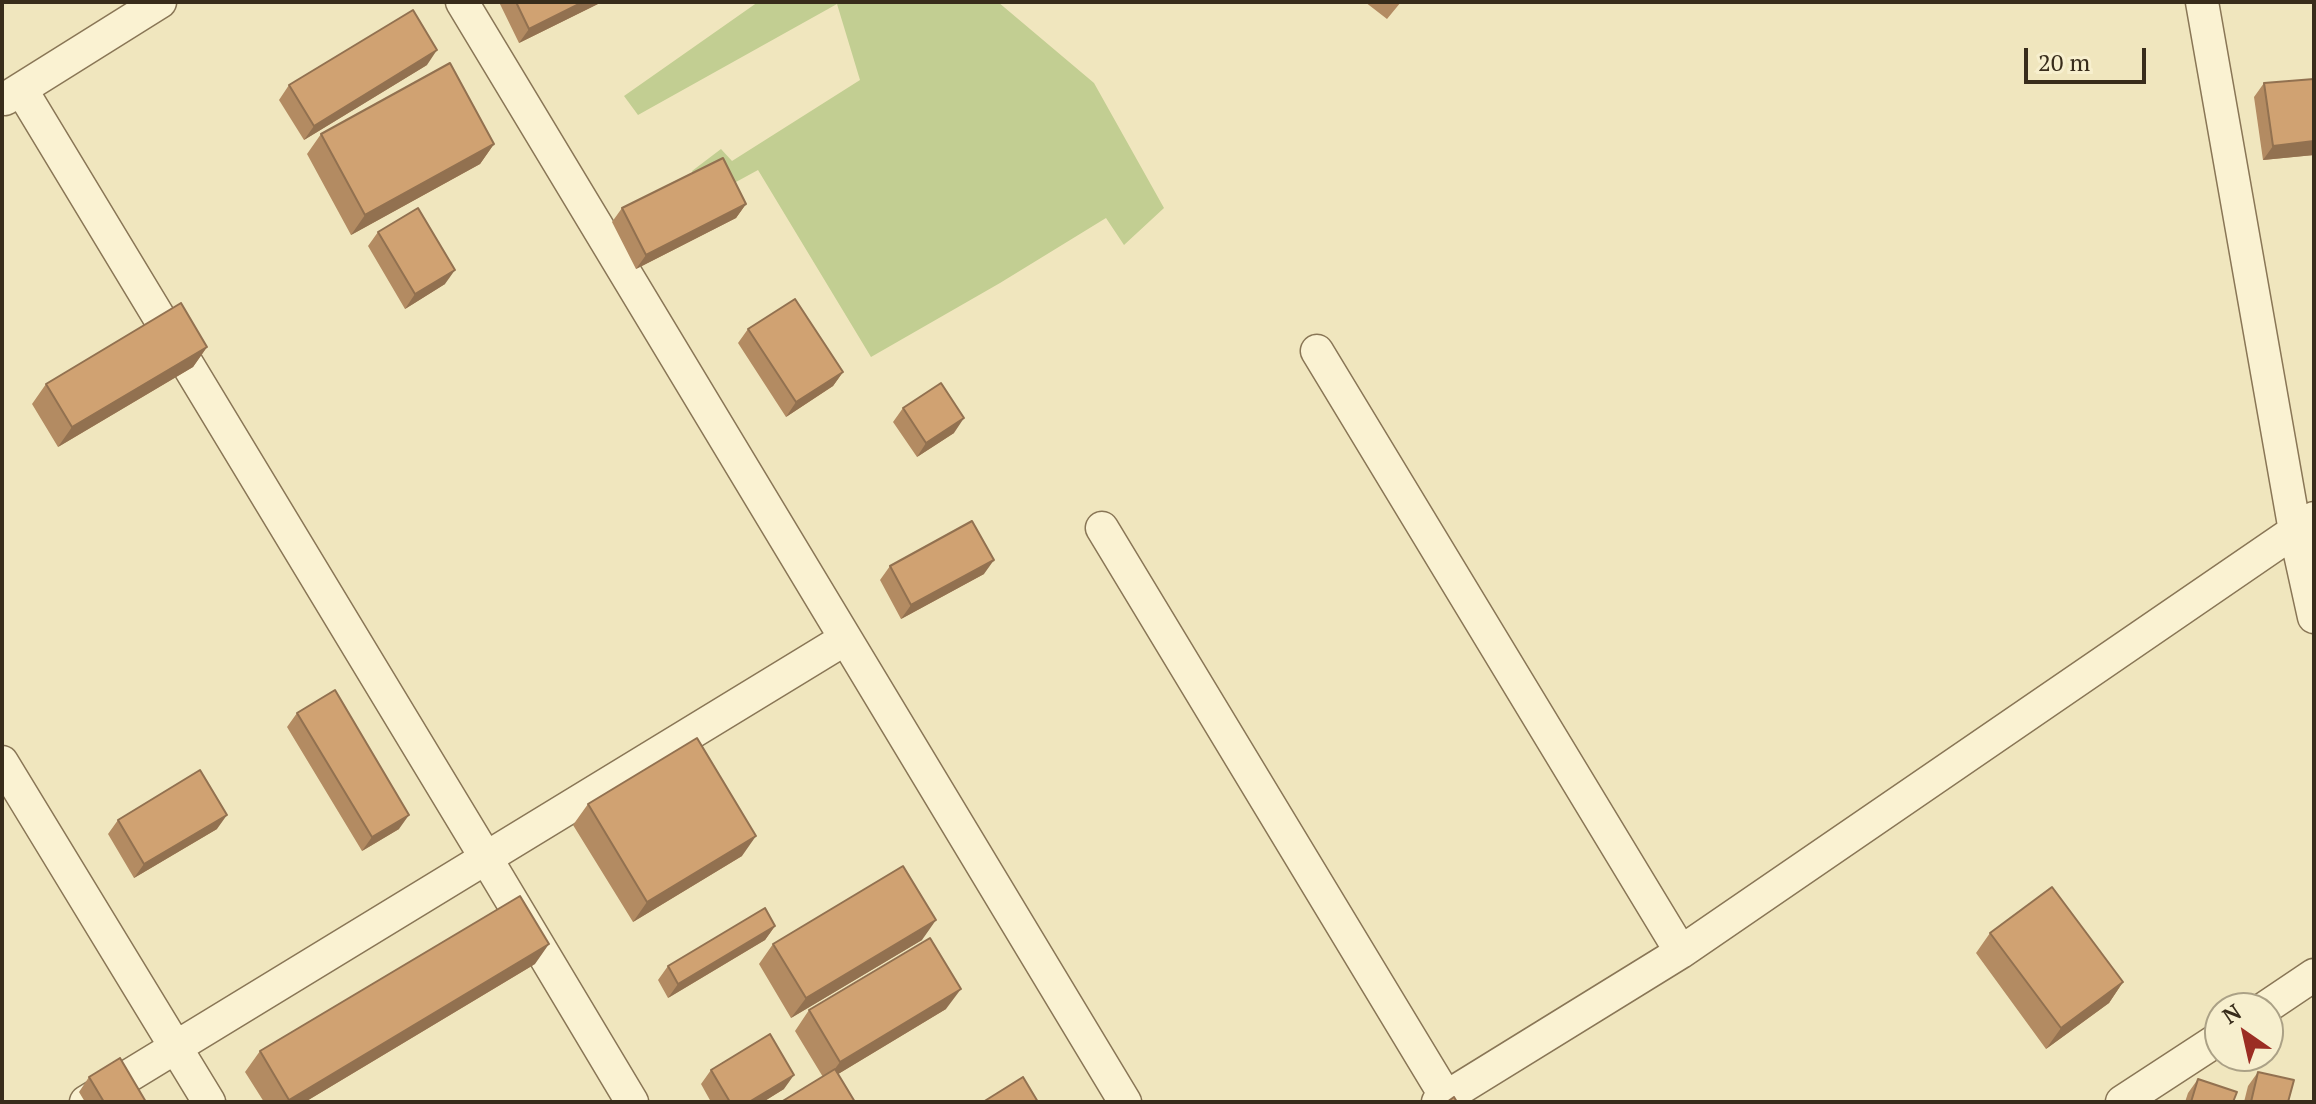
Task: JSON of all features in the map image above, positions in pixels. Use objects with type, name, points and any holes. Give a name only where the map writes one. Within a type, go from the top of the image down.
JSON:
[{"type":"street","points":[[160,2],[11,95],[486,858],[632,1102]]},
{"type":"street","points":[[462,2],[1125,1102]]},
{"type":"street","points":[[2202,2],[2304,524],[2314,617]]},
{"type":"street","points":[[1317,351],[1681,952]]},
{"type":"street","points":[[1102,528],[1442,1100],[1681,952],[2304,524]]},
{"type":"street","points":[[86,1102],[845,639]]},
{"type":"street","points":[[2,762],[209,1102]]},
{"type":"street","points":[[2284,995],[2314,975]]},
{"type":"street","points":[[2122,1102],[2154,1091],[2204,1051]]},
{"type":"green space","points":[[758,2],[998,2],[1094,83],[1164,208],[1124,245],[1106,218],[871,357],[758,170],[703,200],[692,171],[721,149],[732,161],[860,80],[837,4],[638,115],[624,96]]},
{"type":"building","points":[[516,2],[583,2],[529,29]]},
{"type":"building","points":[[413,10],[437,50],[314,126],[289,85]]},
{"type":"building","points":[[450,63],[494,144],[365,215],[321,134]]},
{"type":"building","points":[[2314,79],[2314,141],[2273,146],[2264,83]]},
{"type":"building","points":[[723,158],[746,204],[646,255],[622,208]]},
{"type":"building","points":[[418,208],[455,270],[415,294],[378,232]]},
{"type":"building","points":[[795,299],[843,372],[796,402],[748,329]]},
{"type":"building","points":[[181,303],[207,347],[72,427],[46,384]]},
{"type":"building","points":[[941,383],[964,418],[926,443],[903,408]]},
{"type":"building","points":[[972,521],[994,560],[911,605],[890,566]]},
{"type":"building","points":[[335,690],[409,815],[372,837],[297,713]]},
{"type":"building","points":[[697,738],[756,836],[647,902],[588,804]]},
{"type":"building","points":[[200,770],[227,815],[144,864],[118,820]]},
{"type":"building","points":[[903,866],[936,920],[806,998],[773,944]]},
{"type":"building","points":[[2052,887],[2123,982],[2061,1028],[1990,933]]},
{"type":"building","points":[[520,896],[549,944],[289,1100],[260,1051]]},
{"type":"building","points":[[765,908],[775,926],[678,984],[668,966]]},
{"type":"building","points":[[930,938],[961,989],[840,1062],[809,1010]]},
{"type":"building","points":[[770,1034],[794,1075],[749,1102],[730,1102],[711,1070]]},
{"type":"building","points":[[120,1058],[146,1102],[104,1102],[89,1077]]},
{"type":"building","points":[[835,1069],[855,1102],[781,1102]]},
{"type":"building","points":[[2258,1072],[2294,1080],[2288,1102],[2251,1102]]},
{"type":"building","points":[[1023,1077],[1038,1102],[983,1102]]},
{"type":"building","points":[[2198,1079],[2237,1092],[2233,1102],[2191,1102]]}]
